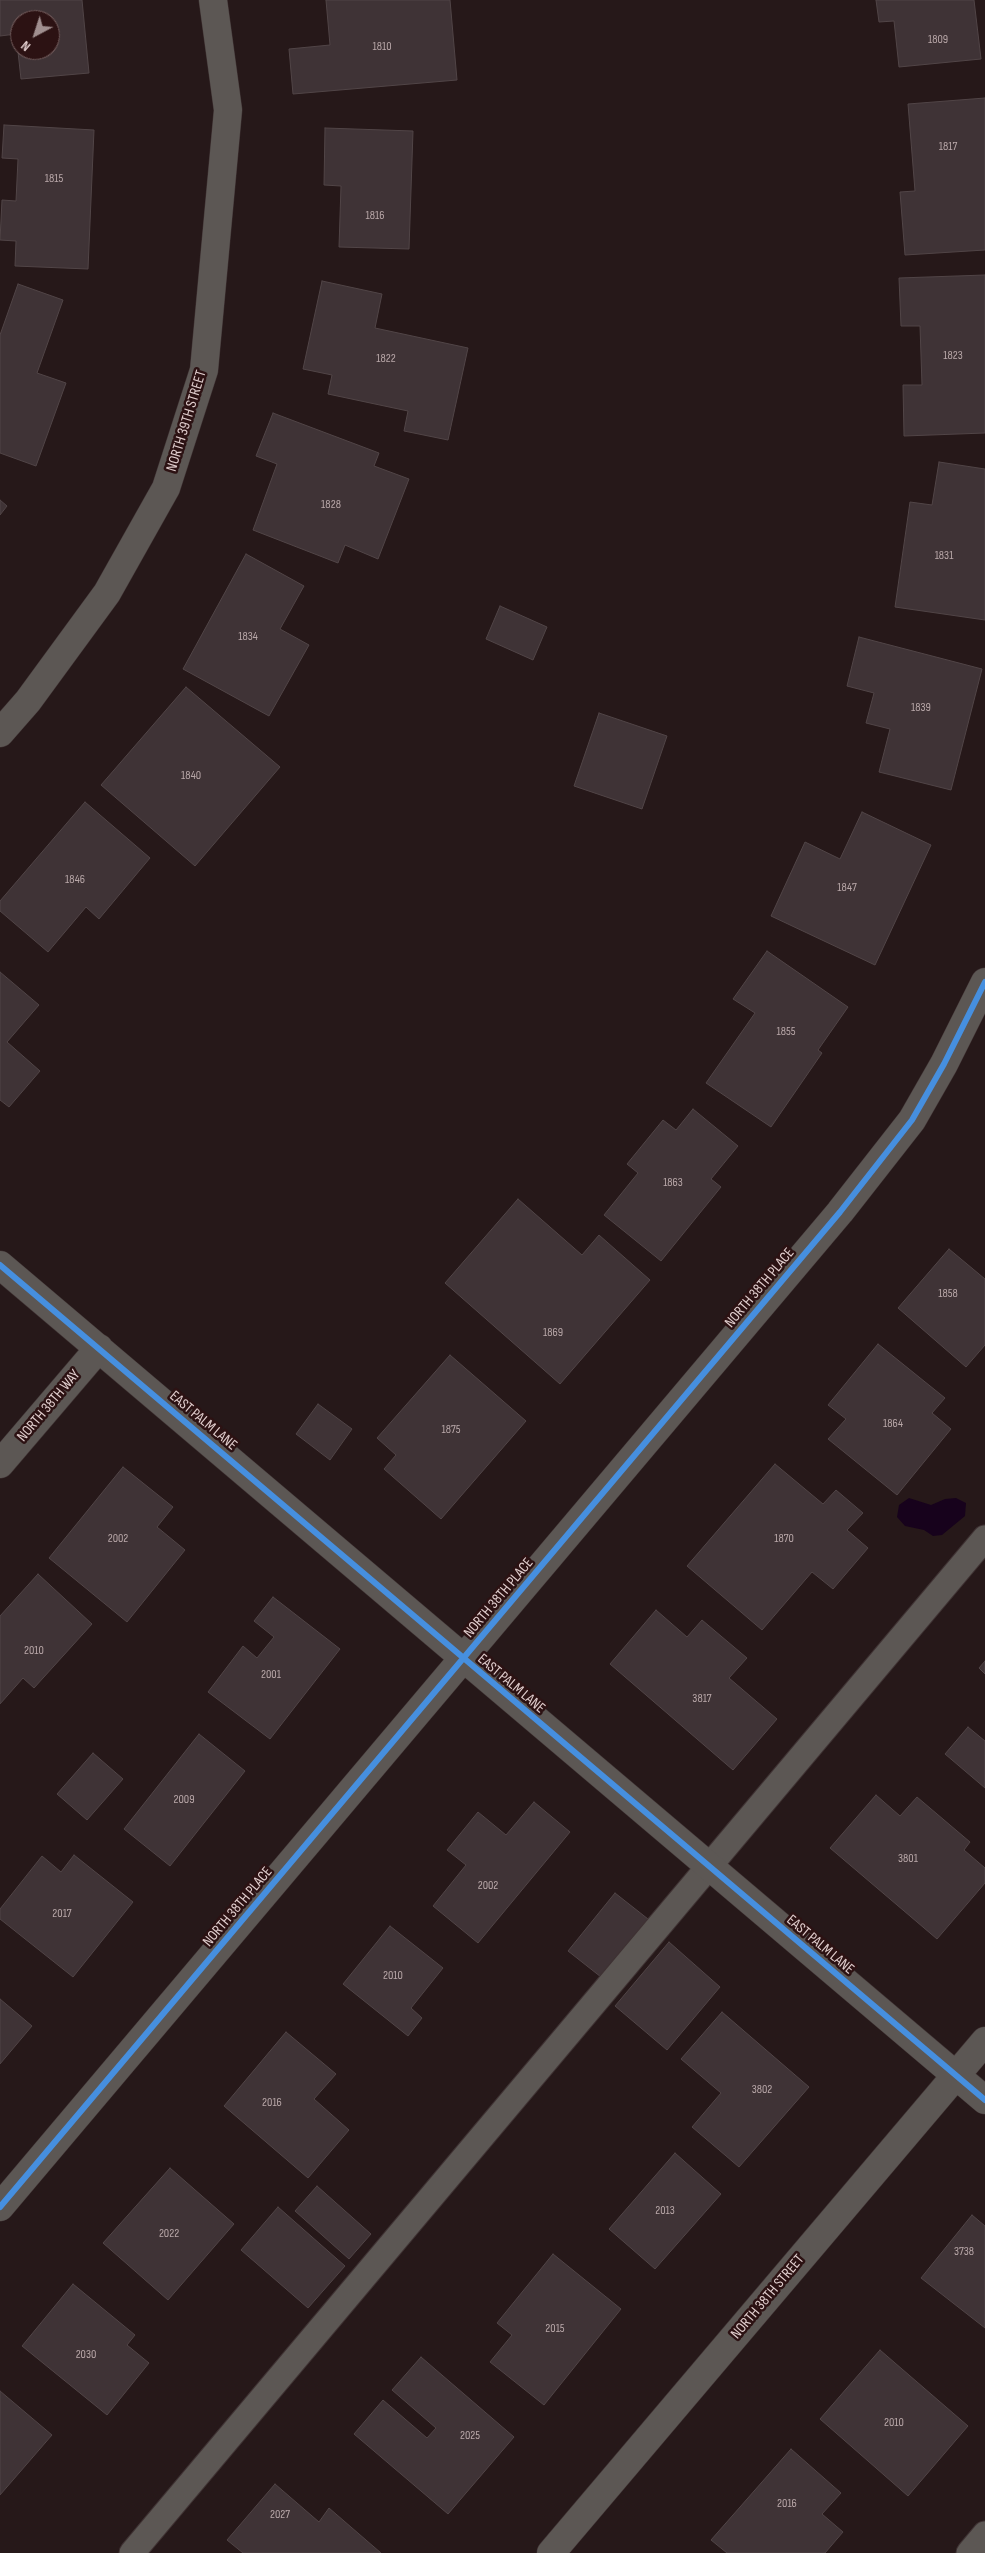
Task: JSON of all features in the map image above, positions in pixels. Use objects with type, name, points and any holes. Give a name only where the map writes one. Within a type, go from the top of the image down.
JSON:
[{"type":"street","name":"NORTH 39TH STREET","points":[[0,732],[28,701],[107,593],[166,488],[204,370],[228,110],[214,0]]},
{"type":"street","name":"NORTH 38TH PLACE","points":[[0,2207],[464,1660],[840,1212],[912,1120],[944,1064],[985,982]]},
{"type":"street","name":"EAST PALM LANE","points":[[0,1265],[985,2100]]},
{"type":"street","name":"NORTH 38TH WAY","points":[[0,1464],[98,1348]]},
{"type":"street","name":"NORTH 38TH STREET","points":[[551,2553],[985,2041]]},
{"type":"lane","points":[[132,2553],[985,1538]]},
{"type":"lane","points":[[969,2553],[985,2534]]},
{"type":"shaded area","points":[[909,1498],[931,1505],[945,1499],[956,1498],[966,1503],[965,1516],[942,1535],[933,1536],[924,1530],[905,1526],[897,1517],[899,1505]]},
{"type":"building","points":[[0,0],[82,0],[89,73],[21,79],[19,60],[60,60],[60,10],[10,10],[10,35],[0,36]]},
{"type":"building","points":[[326,0],[450,0],[457,80],[293,94],[289,49],[330,45]]},
{"type":"building","points":[[876,0],[974,0],[981,59],[899,67],[894,21],[879,22]]},
{"type":"building","points":[[985,98],[985,250],[905,255],[900,192],[915,191],[908,104]]},
{"type":"building","points":[[4,125],[94,130],[88,269],[15,266],[16,241],[0,240],[2,200],[16,201],[18,159],[2,158]]},
{"type":"building","points":[[325,128],[413,131],[409,249],[339,247],[341,186],[324,185]]},
{"type":"building","points":[[985,275],[985,433],[904,436],[903,385],[922,385],[920,326],[901,326],[899,278]]},
{"type":"building","points":[[322,281],[382,294],[375,328],[468,348],[448,440],[404,431],[408,411],[328,394],[332,375],[303,369]]},
{"type":"building","points":[[18,284],[63,300],[37,373],[66,383],[36,466],[0,453],[0,335]]},
{"type":"building","points":[[273,413],[379,453],[374,466],[409,479],[378,559],[345,545],[338,563],[253,530],[277,464],[256,456]]},
{"type":"building","points":[[939,462],[985,469],[985,620],[895,607],[910,502],[932,505]]},
{"type":"building","points":[[0,500],[7,506],[0,515]]},
{"type":"building","points":[[246,554],[304,586],[280,629],[309,645],[269,716],[183,669]]},
{"type":"building","points":[[500,606],[547,627],[533,660],[486,639]]},
{"type":"building","points":[[859,637],[982,669],[951,790],[879,772],[890,729],[866,723],[874,693],[847,686]]},
{"type":"building","points":[[186,687],[280,767],[195,866],[101,785]]},
{"type":"building","points":[[599,713],[667,736],[642,809],[574,786]]},
{"type":"building","points":[[85,802],[150,858],[99,919],[86,907],[48,952],[0,911],[0,901]]},
{"type":"building","points":[[862,812],[931,845],[875,965],[771,916],[805,842],[840,859]]},
{"type":"building","points":[[767,951],[848,1007],[818,1050],[822,1053],[771,1127],[706,1083],[755,1013],[733,999]]},
{"type":"building","points":[[0,972],[39,1005],[7,1042],[40,1071],[9,1107],[0,1100]]},
{"type":"building","points":[[693,1109],[738,1146],[711,1179],[721,1187],[661,1261],[604,1215],[638,1173],[627,1164],[663,1120],[676,1130]]},
{"type":"building","points":[[518,1199],[582,1255],[599,1235],[650,1280],[560,1384],[445,1283]]},
{"type":"building","points":[[949,1249],[985,1279],[985,1345],[966,1367],[898,1308]]},
{"type":"building","points":[[878,1344],[945,1398],[932,1413],[951,1429],[897,1495],[828,1439],[846,1419],[828,1405]]},
{"type":"building","points":[[450,1355],[526,1421],[441,1519],[384,1469],[396,1455],[377,1438]]},
{"type":"building","points":[[318,1404],[352,1429],[330,1460],[296,1434]]},
{"type":"building","points":[[775,1464],[823,1504],[836,1490],[863,1513],[847,1530],[868,1548],[833,1589],[812,1572],[762,1630],[687,1566]]},
{"type":"building","points":[[123,1467],[173,1507],[157,1527],[185,1550],[127,1622],[49,1558]]},
{"type":"building","points":[[38,1574],[92,1624],[34,1688],[23,1678],[0,1704],[0,1616]]},
{"type":"building","points":[[273,1597],[340,1649],[270,1739],[208,1692],[243,1646],[257,1658],[274,1637],[254,1621]]},
{"type":"building","points":[[656,1610],[687,1637],[702,1620],[747,1658],[729,1678],[777,1719],[733,1770],[610,1664]]},
{"type":"building","points":[[985,1661],[985,1674],[979,1668]]},
{"type":"building","points":[[968,1727],[985,1741],[985,1788],[945,1754]]},
{"type":"building","points":[[199,1734],[245,1771],[170,1866],[124,1829]]},
{"type":"building","points":[[93,1753],[123,1779],[87,1820],[57,1794]]},
{"type":"building","points":[[876,1795],[900,1816],[917,1797],[970,1842],[964,1850],[985,1868],[985,1883],[937,1939],[830,1848]]},
{"type":"building","points":[[534,1802],[570,1832],[478,1943],[433,1906],[466,1865],[447,1850],[478,1812],[506,1835]]},
{"type":"building","points":[[74,1855],[133,1902],[73,1977],[0,1919],[0,1909],[42,1856],[61,1872]]},
{"type":"building","points":[[615,1893],[648,1919],[601,1977],[568,1951]]},
{"type":"building","points":[[390,1926],[443,1968],[411,2008],[422,2018],[408,2036],[343,1984]]},
{"type":"building","points":[[669,1942],[720,1987],[667,2050],[615,2006]]},
{"type":"building","points":[[0,1999],[32,2026],[0,2064]]},
{"type":"building","points":[[722,2012],[809,2087],[739,2167],[692,2127],[721,2093],[681,2059]]},
{"type":"building","points":[[286,2032],[336,2074],[314,2099],[349,2130],[308,2178],[224,2106]]},
{"type":"building","points":[[675,2153],[721,2194],[655,2269],[609,2229]]},
{"type":"building","points":[[170,2168],[234,2224],[168,2300],[103,2243]]},
{"type":"building","points":[[317,2186],[371,2234],[349,2259],[295,2211]]},
{"type":"building","points":[[278,2207],[345,2266],[308,2308],[241,2250]]},
{"type":"building","points":[[972,2215],[985,2226],[985,2328],[921,2278]]},
{"type":"building","points":[[553,2254],[621,2309],[544,2405],[490,2362],[512,2335],[497,2323]]},
{"type":"building","points":[[73,2284],[135,2335],[127,2345],[149,2363],[107,2415],[22,2346]]},
{"type":"building","points":[[880,2350],[968,2426],[908,2496],[820,2419]]},
{"type":"building","points":[[421,2357],[514,2437],[448,2514],[354,2434],[383,2400],[427,2438],[436,2428],[392,2390]]},
{"type":"building","points":[[0,2391],[52,2435],[0,2495]]},
{"type":"building","points":[[791,2449],[841,2493],[822,2514],[843,2532],[825,2553],[727,2553],[711,2540]]},
{"type":"building","points":[[275,2484],[319,2522],[329,2508],[381,2553],[243,2553],[227,2540]]},
{"type":"cycle path","points":[[0,2207],[840,1212],[912,1120],[944,1064],[985,982]]},
{"type":"cycle path","points":[[0,1265],[985,2100]]}]
